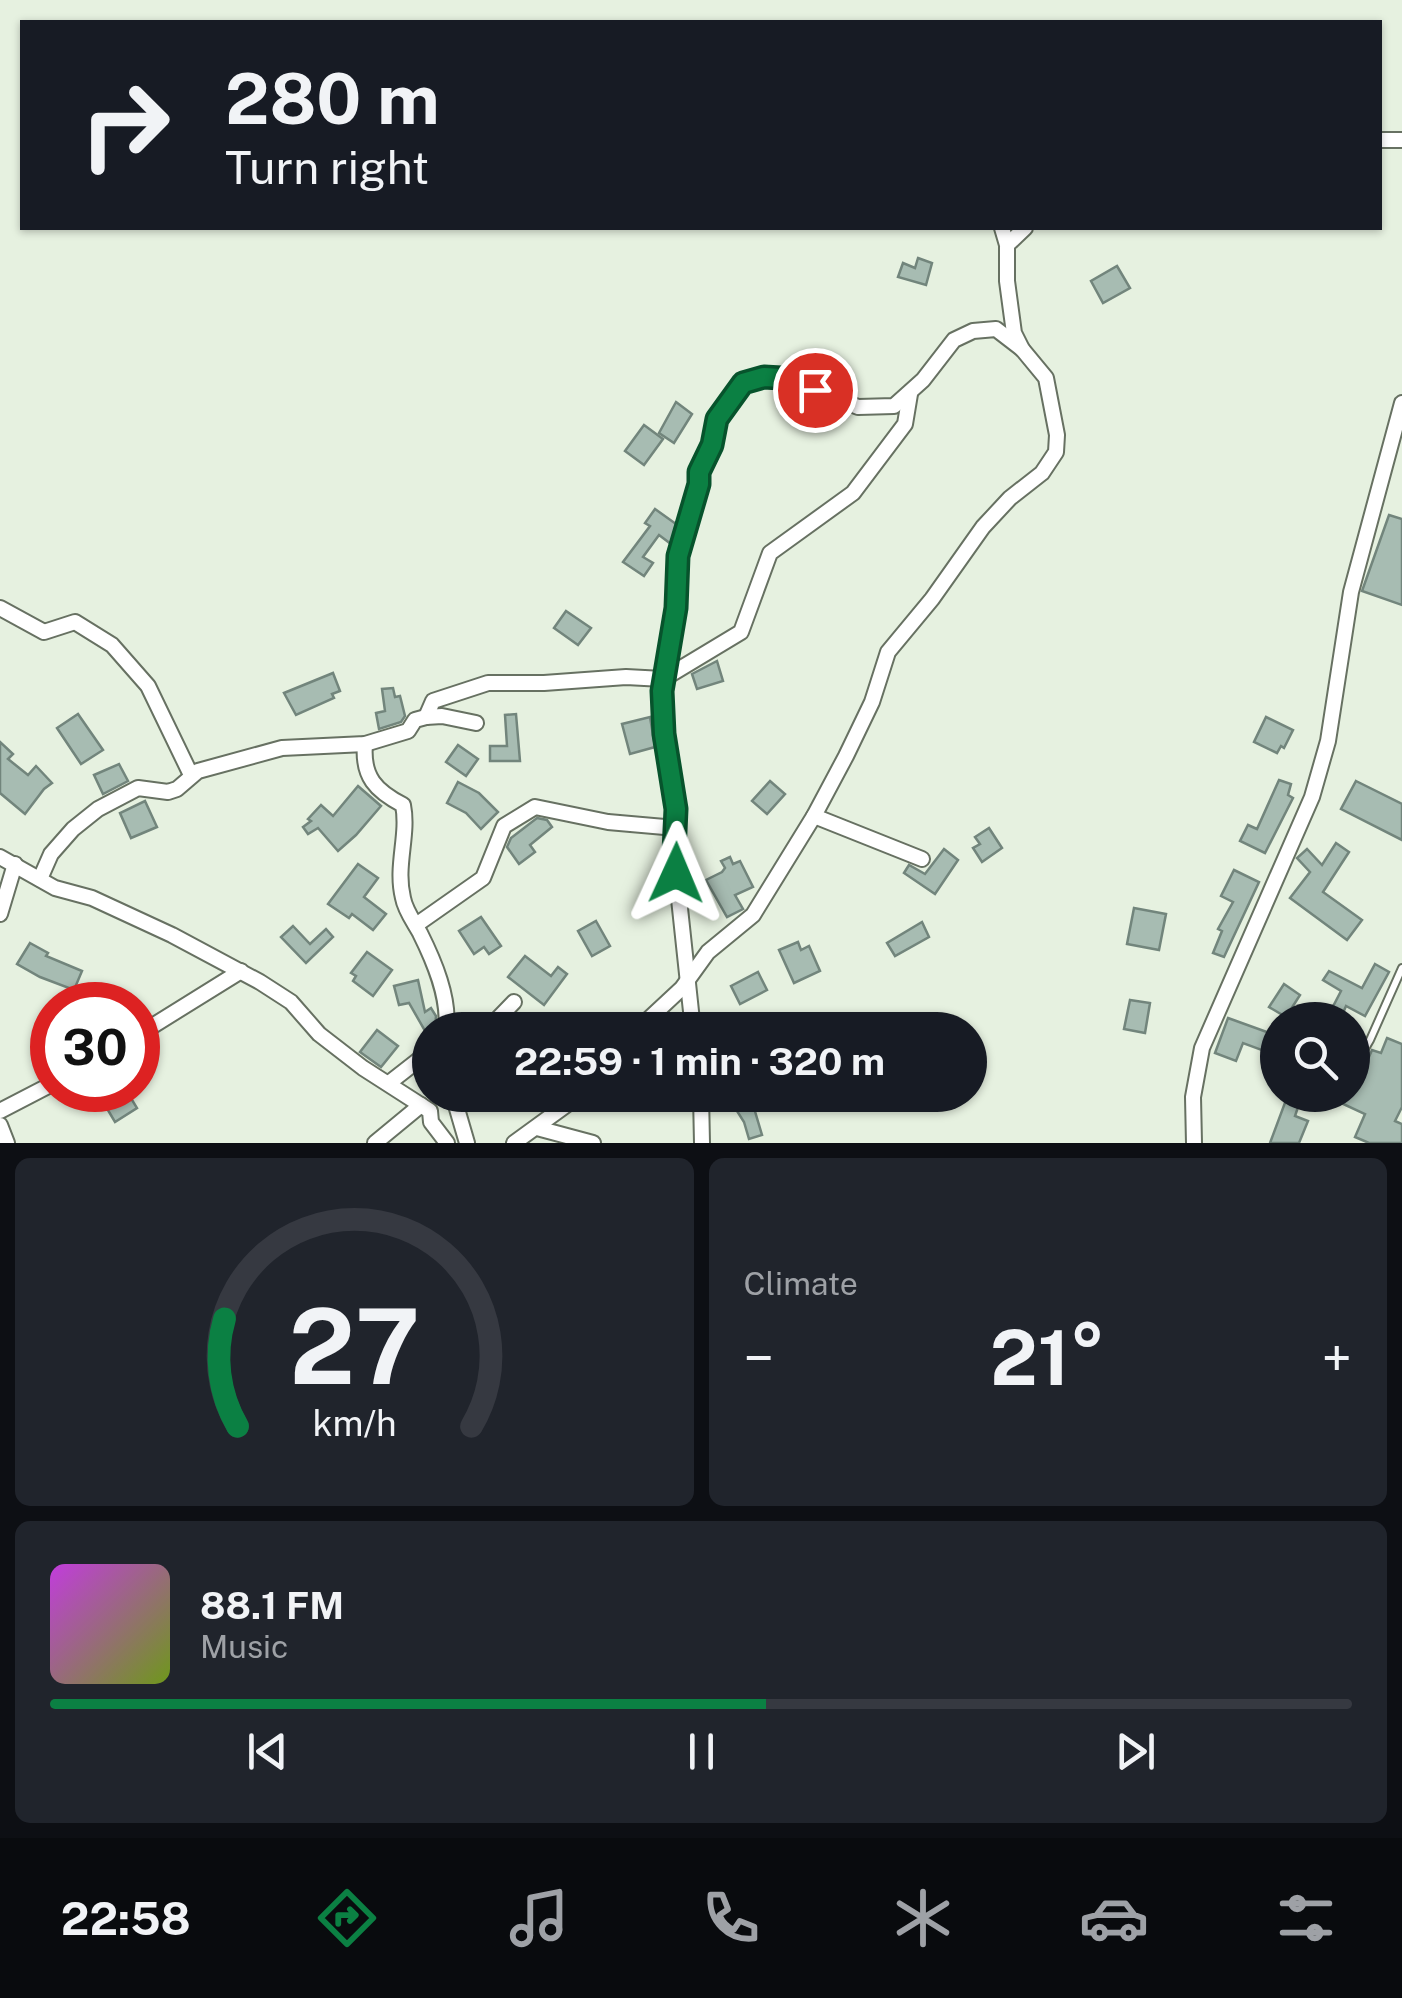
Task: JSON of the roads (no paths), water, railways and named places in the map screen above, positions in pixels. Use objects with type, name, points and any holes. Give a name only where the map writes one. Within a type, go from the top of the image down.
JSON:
[{"type":"street","points":[[1003,230],[1011,319],[1022,349]]},
{"type":"street","points":[[1007,246],[1023,230]]},
{"type":"street","points":[[657,1012],[686,984],[708,952],[753,915],[814,816],[872,702],[888,652],[983,528],[1010,498],[1042,473],[1056,452],[1058,434],[1046,378],[1022,349],[996,329],[963,334],[910,394],[894,406],[866,408],[781,378],[750,380],[736,390],[717,419],[678,556],[676,608],[661,706],[676,828],[674,852],[686,984],[690,1012]]},
{"type":"street","points":[[426,717],[433,702],[488,683],[614,677],[663,679],[741,632],[770,553],[853,494],[905,424],[910,394]]},
{"type":"street","points":[[1194,1143],[1193,1098],[1202,1048],[1312,797],[1328,741],[1351,592],[1402,402]]},
{"type":"street","points":[[0,608],[44,632],[75,622],[112,644],[148,686],[191,775]]},
{"type":"street","points":[[40,879],[51,854],[73,828],[98,809],[138,788],[168,792],[191,775],[282,748],[365,744],[408,731],[416,720],[426,717],[476,723]]},
{"type":"street","points":[[365,744],[366,769],[380,793],[403,804],[403,900],[428,949],[447,1012]]},
{"type":"street","points":[[416,925],[483,878],[504,826],[535,807],[608,822],[676,828]]},
{"type":"street","points":[[814,816],[922,859]]},
{"type":"street","points":[[0,857],[55,888],[92,898],[241,972],[291,1002],[319,1034],[412,1095]]},
{"type":"street","points":[[0,914],[15,864]]},
{"type":"street","points":[[160,1022],[241,972]]},
{"type":"street","points":[[504,1012],[514,1002]]},
{"type":"street","points":[[389,1083],[412,1065]]},
{"type":"street","points":[[0,1111],[30,1095]]},
{"type":"street","points":[[375,1143],[417,1112]]},
{"type":"street","points":[[429,1112],[431,1122],[447,1143]]},
{"type":"street","points":[[458,1112],[467,1143]]},
{"type":"street","points":[[514,1143],[555,1112]]},
{"type":"street","points":[[701,1112],[702,1143]]},
{"type":"street","points":[[0,1125],[6,1143]]},
{"type":"street","points":[[536,1128],[592,1143]]},
{"type":"lane","points":[[1370,1040],[1402,968]]}]
